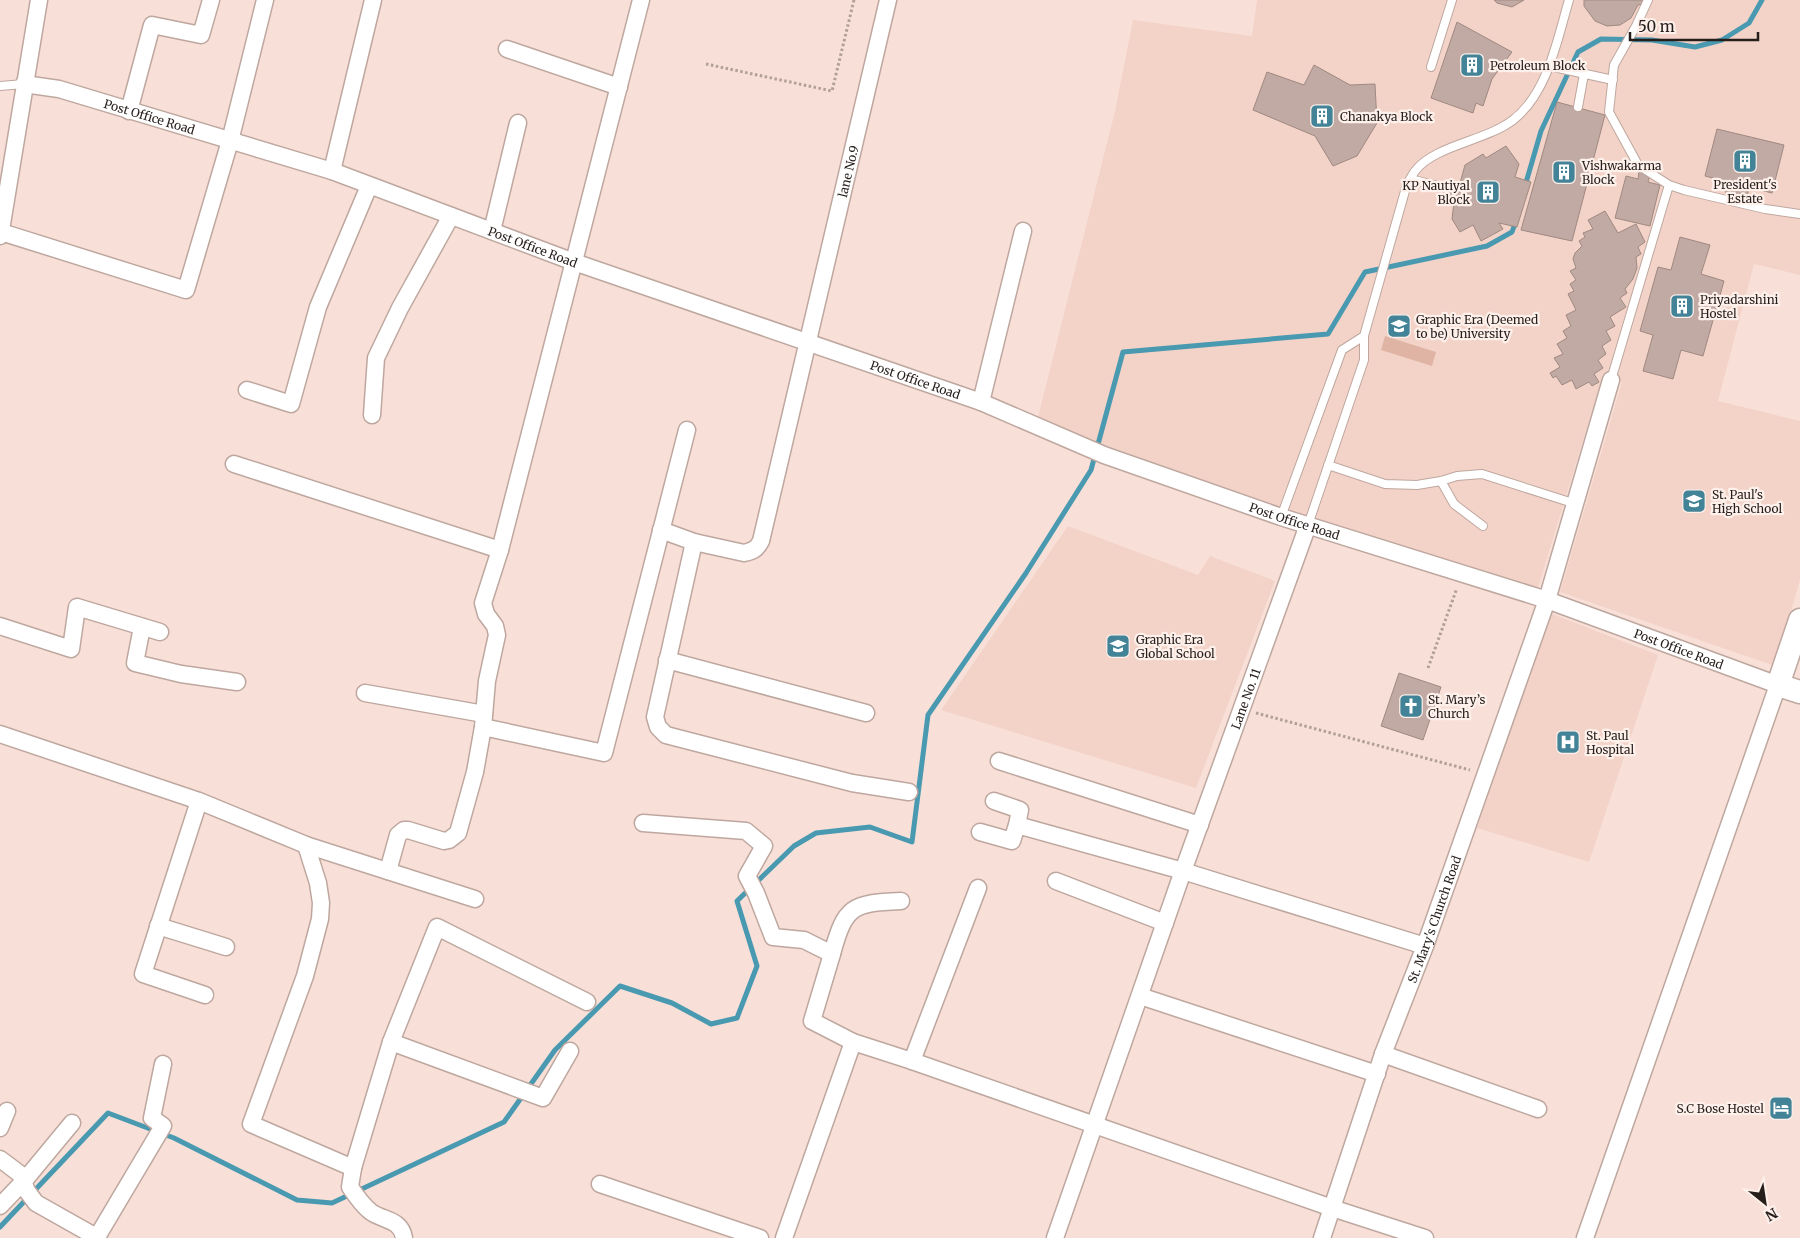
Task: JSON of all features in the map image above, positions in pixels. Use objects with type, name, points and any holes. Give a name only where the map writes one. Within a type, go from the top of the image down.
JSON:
[{"type":"street","points":[[0,236],[39,0]]},
{"type":"street","points":[[129,111],[152,25],[200,35],[211,0]]},
{"type":"street","points":[[0,232],[186,290],[230,141],[265,0]]},
{"type":"street","points":[[332,170],[373,0]]},
{"type":"street","points":[[388,871],[400,832],[408,830],[444,841],[449,840],[458,833],[475,772],[483,720],[486,681],[497,634],[495,626],[486,614],[483,603],[500,550],[641,0]]},
{"type":"street","name":"lane No.9","points":[[694,542],[744,553],[758,547],[761,541],[888,0]]},
{"type":"street","points":[[507,49],[620,87]]},
{"type":"street","name":"Post Office Road","points":[[24,84],[59,89],[332,170],[369,186],[574,262],[981,402],[1104,455],[1281,517],[1546,600],[1800,692]]},
{"type":"street","points":[[492,231],[518,123]]},
{"type":"street","points":[[247,390],[291,404],[318,306],[369,186]]},
{"type":"street","points":[[372,415],[376,358],[400,308],[451,216]]},
{"type":"street","points":[[981,402],[1023,231]]},
{"type":"street","name":"St. Mary's Church Road","points":[[1322,1238],[1384,1054],[1425,946],[1546,600],[1576,504],[1611,380]]},
{"type":"street","points":[[365,693],[483,720],[604,753],[688,430]]},
{"type":"street","points":[[234,464],[500,550]]},
{"type":"street","name":"Lane No. 11","points":[[1055,1238],[1183,871],[1308,525]]},
{"type":"street","points":[[661,530],[694,542],[655,717],[658,727],[666,735],[852,783],[909,792]]},
{"type":"street","points":[[0,626],[71,649],[77,607],[160,632]]},
{"type":"street","points":[[1585,1238],[1800,620]]},
{"type":"street","points":[[142,627],[135,663],[181,674],[237,682]]},
{"type":"street","points":[[667,660],[866,713]]},
{"type":"street","points":[[0,734],[198,801],[306,845],[475,899]]},
{"type":"street","points":[[999,761],[1200,825]]},
{"type":"street","points":[[198,801],[143,974],[205,995]]},
{"type":"street","points":[[980,832],[1012,841],[1020,810],[994,801]]},
{"type":"street","points":[[643,823],[746,831],[764,846],[747,876],[774,937],[804,940],[832,954]]},
{"type":"street","points":[[1017,826],[1183,871],[1425,946]]},
{"type":"street","points":[[306,845],[318,883],[320,919],[305,976],[251,1124],[353,1168]]},
{"type":"street","points":[[1056,881],[1165,923]]},
{"type":"street","points":[[912,1061],[978,888]]},
{"type":"street","points":[[901,901],[863,904],[848,913],[838,932],[812,1021],[853,1042],[1095,1124],[1332,1208],[1425,1238]]},
{"type":"street","points":[[158,926],[226,947]]},
{"type":"street","points":[[404,1238],[402,1231],[396,1223],[375,1214],[360,1202],[350,1187],[353,1168],[391,1042],[437,927],[587,1002]]},
{"type":"street","points":[[1140,996],[1377,1074]]},
{"type":"street","points":[[391,1042],[543,1098],[570,1051]]},
{"type":"street","points":[[784,1238],[853,1042]]},
{"type":"street","points":[[1384,1054],[1538,1109]]},
{"type":"street","points":[[0,1159],[20,1174],[29,1192],[98,1238],[159,1133],[152,1118],[163,1064]]},
{"type":"street","points":[[0,1128],[7,1111]]},
{"type":"street","points":[[0,1206],[29,1192],[72,1123]]},
{"type":"street","points":[[600,1184],[760,1238]]},
{"type":"lane","points":[[1431,67],[1452,0]]},
{"type":"lane","points":[[1308,525],[1364,360],[1364,336],[1388,257],[1407,184],[1416,170],[1432,158],[1498,130],[1514,119],[1531,101],[1542,83],[1549,66],[1569,0]]},
{"type":"lane","points":[[1648,0],[1633,32],[1614,65],[1610,112],[1638,165],[1669,185],[1684,190],[1765,209],[1800,214]]},
{"type":"lane","points":[[1549,66],[1613,80]]},
{"type":"lane","points":[[1578,107],[1580,73]]},
{"type":"lane","points":[[0,86],[24,84]]},
{"type":"lane","points":[[1410,179],[1446,188]]},
{"type":"lane","points":[[1611,380],[1669,185]]},
{"type":"lane","points":[[1281,517],[1342,350],[1364,336]]},
{"type":"lane","points":[[1328,465],[1385,484],[1417,485],[1457,476],[1482,474],[1576,504]]},
{"type":"lane","points":[[1441,481],[1454,504],[1483,526]]},
{"type":"path","points":[[706,64],[832,91],[854,0]]},
{"type":"path","points":[[1428,668],[1462,574]]},
{"type":"path","points":[[1241,709],[1485,774]]},
{"type":"shaded area","name":"Graphic Era (Deemed to be) University","points":[[1257,0],[1800,0],[1800,275],[1754,264],[1718,401],[1800,421],[1800,580],[1775,666],[1560,592],[1622,382],[1602,378],[1538,588],[1267,503],[1037,421],[1115,111],[1133,20],[1252,36]]},
{"type":"shaded area","points":[[1385,336],[1436,352],[1432,366],[1381,350]]},
{"type":"shaded area","name":"Graphic Era Global School","points":[[1068,526],[1198,575],[1210,556],[1275,581],[1196,788],[941,710]]},
{"type":"shaded area","name":"St. Paul Hospital","points":[[1550,613],[1658,655],[1589,862],[1477,828]]},
{"type":"building","points":[[1494,0],[1524,0],[1512,7],[1497,3]]},
{"type":"building","points":[[1584,0],[1643,0],[1644,4],[1638,5],[1631,18],[1620,25],[1607,26],[1595,21],[1584,6]]},
{"type":"building","name":"Petroleum Block","points":[[1457,22],[1512,52],[1492,79],[1483,106],[1476,103],[1473,113],[1431,98]]},
{"type":"building","name":"Chanakya Block","points":[[1314,65],[1350,85],[1375,84],[1377,123],[1357,156],[1333,166],[1315,136],[1253,110],[1267,72],[1304,85]]},
{"type":"building","name":"Vishwakarma Block","points":[[1557,102],[1605,115],[1572,241],[1521,230]]},
{"type":"building","name":"President's Estate","points":[[1717,129],[1784,145],[1772,193],[1749,187],[1747,198],[1725,192],[1728,182],[1705,176]]},
{"type":"building","name":"KP Nautiyal Block","points":[[1506,146],[1519,164],[1515,177],[1531,182],[1517,227],[1499,223],[1503,229],[1481,241],[1473,225],[1460,232],[1452,219],[1454,202],[1446,201],[1451,181],[1460,183],[1465,165],[1483,154],[1486,158]]},
{"type":"building","points":[[1639,172],[1650,175],[1648,182],[1660,185],[1650,226],[1615,218],[1626,176],[1638,179]]},
{"type":"building","points":[[1605,211],[1618,233],[1636,224],[1645,242],[1638,247],[1641,254],[1636,257],[1637,268],[1633,279],[1625,289],[1627,293],[1620,298],[1626,307],[1610,317],[1615,326],[1606,331],[1611,340],[1602,346],[1606,354],[1598,360],[1603,368],[1594,374],[1599,382],[1592,386],[1589,382],[1576,389],[1572,380],[1562,385],[1556,376],[1553,378],[1550,373],[1560,367],[1554,358],[1563,354],[1557,344],[1567,338],[1563,331],[1571,326],[1566,315],[1576,310],[1568,294],[1574,291],[1570,284],[1576,280],[1570,271],[1576,268],[1573,259],[1575,253],[1582,246],[1579,241],[1585,237],[1583,233],[1593,229],[1588,220]]},
{"type":"building","name":"Priyadarshini Hostel","points":[[1680,237],[1710,245],[1701,274],[1724,281],[1703,356],[1681,350],[1673,379],[1643,371],[1653,335],[1640,331],[1658,267],[1671,270]]},
{"type":"building","name":"St. Mary’s Church","points":[[1399,673],[1441,687],[1423,740],[1381,726]]},
{"type":"waterway","points":[[1525,186],[1541,131],[1578,52],[1601,39],[1652,40],[1695,47],[1722,40],[1749,23],[1762,0]]},
{"type":"waterway","points":[[0,1227],[108,1113],[174,1138],[297,1200],[332,1203],[504,1122],[555,1050],[620,986],[672,1003],[711,1024],[737,1018],[757,966],[737,901],[794,846],[816,833],[870,827],[912,842],[928,715],[1026,573],[1091,470],[1123,352],[1328,334],[1365,272],[1487,246],[1512,232],[1516,221]]},
{"type":"place","name":"Petroleum Block","points":[[1472,65]]},
{"type":"place","name":"Chanakya Block","points":[[1322,116]]},
{"type":"place","name":"President's Estate","points":[[1745,161]]},
{"type":"place","name":"Vishwakarma Block","points":[[1564,172]]},
{"type":"place","name":"KP Nautiyal Block","points":[[1488,192]]},
{"type":"place","name":"Priyadarshini Hostel","points":[[1682,306]]},
{"type":"place","name":"Graphic Era (Deemed to be) University","points":[[1399,326]]},
{"type":"place","name":"St. Paul's High School","points":[[1694,501]]},
{"type":"place","name":"Graphic Era Global School","points":[[1118,646]]},
{"type":"place","name":"St. Mary’s Church","points":[[1411,706]]},
{"type":"place","name":"St. Paul Hospital","points":[[1568,742]]},
{"type":"place","name":"S.C Bose Hostel","points":[[1781,1108]]}]
